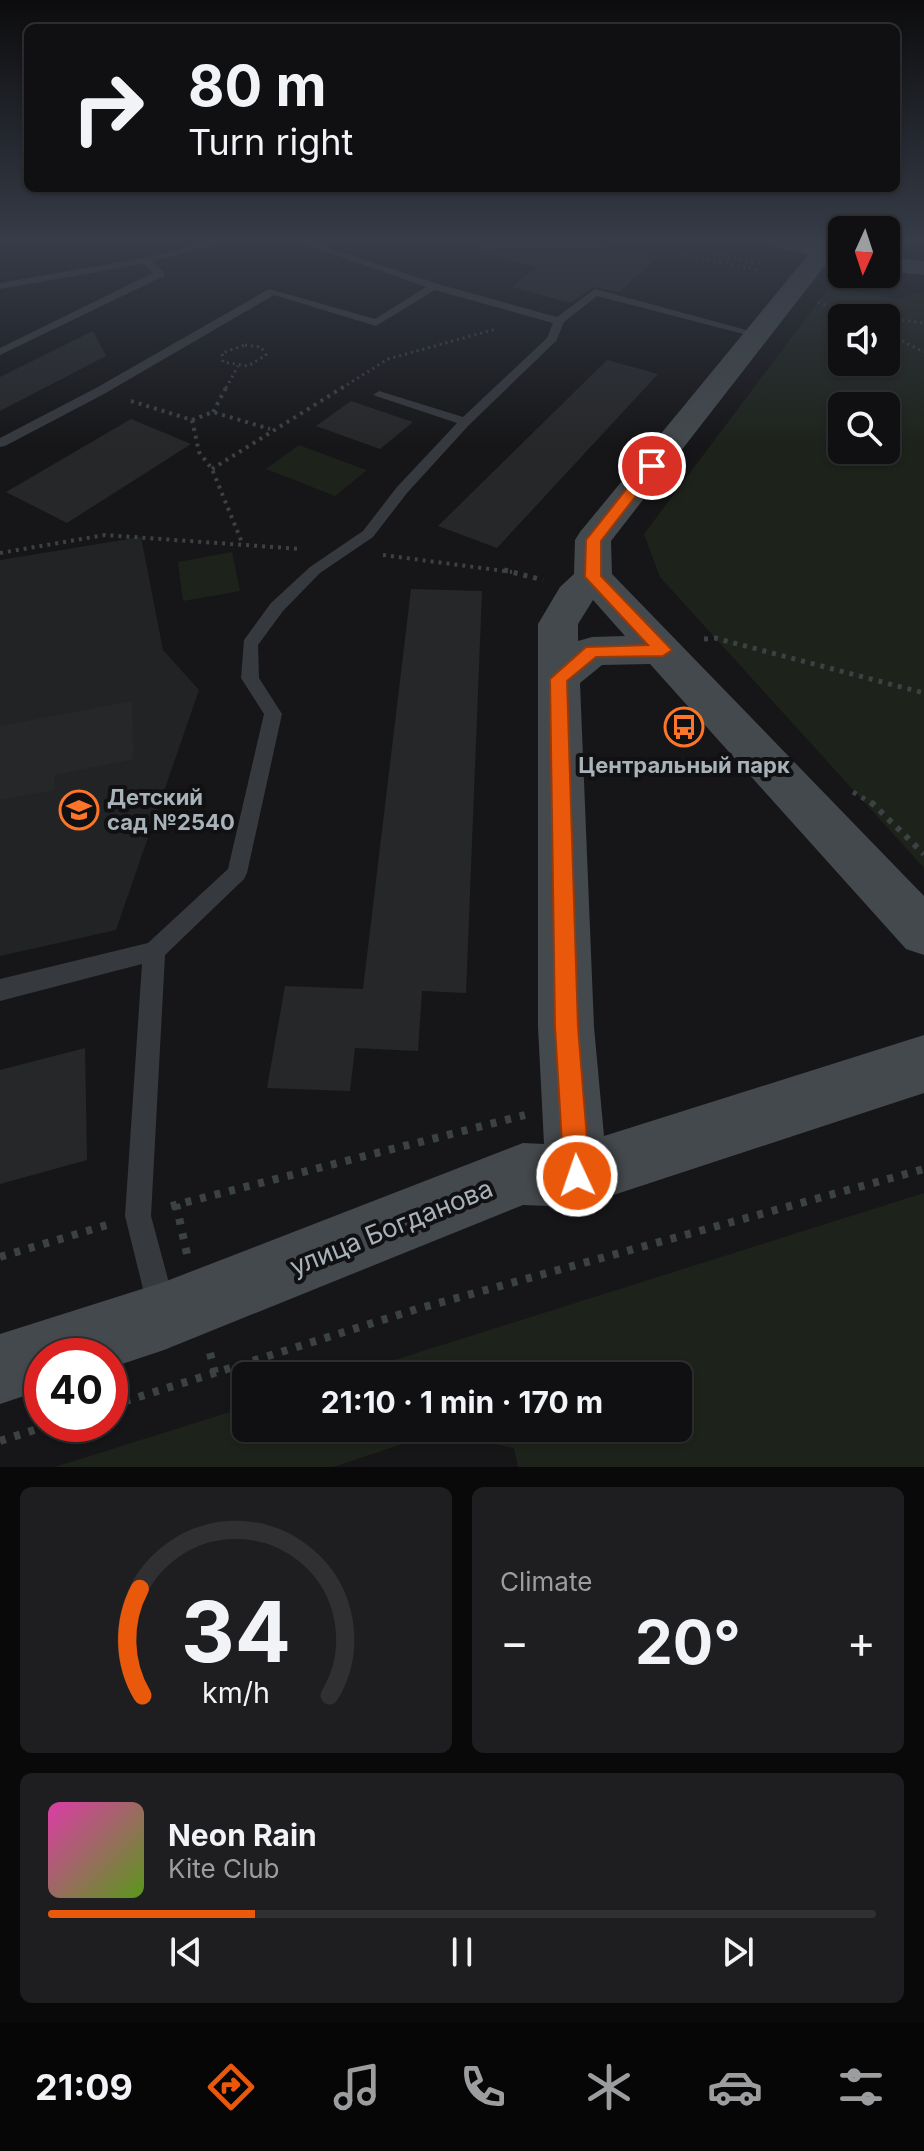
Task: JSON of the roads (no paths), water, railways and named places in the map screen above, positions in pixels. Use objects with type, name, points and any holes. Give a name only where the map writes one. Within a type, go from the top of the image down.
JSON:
[{"type":"street","points":[[577,1176],[566,1027],[558,624],[574,596],[575,580],[593,540],[755,334],[779,309]]},
{"type":"street","points":[[575,580],[678,646],[924,932]]},
{"type":"street","points":[[558,679],[592,651],[678,646]]},
{"type":"street","name":"улица Богданова","points":[[0,1369],[164,1316],[523,1174],[577,1176],[924,1064]]},
{"type":"lane","points":[[0,352],[87,309]]},
{"type":"lane","points":[[0,443],[100,391],[241,309]]},
{"type":"lane","points":[[332,309],[376,323],[397,309]]},
{"type":"lane","points":[[518,309],[559,321]]},
{"type":"lane","points":[[0,990],[154,951],[237,873],[273,714],[250,678],[250,644],[277,607],[315,570],[368,534],[402,490],[465,422],[552,339],[559,321],[573,309]]},
{"type":"lane","points":[[662,309],[755,334]]},
{"type":"lane","points":[[379,395],[465,422]]},
{"type":"lane","points":[[154,951],[138,1216],[164,1316]]},
{"type":"place","name":"Центральный парк","points":[[684,727]]},
{"type":"place","name":"Детский сад №2540","points":[[79,810]]}]
